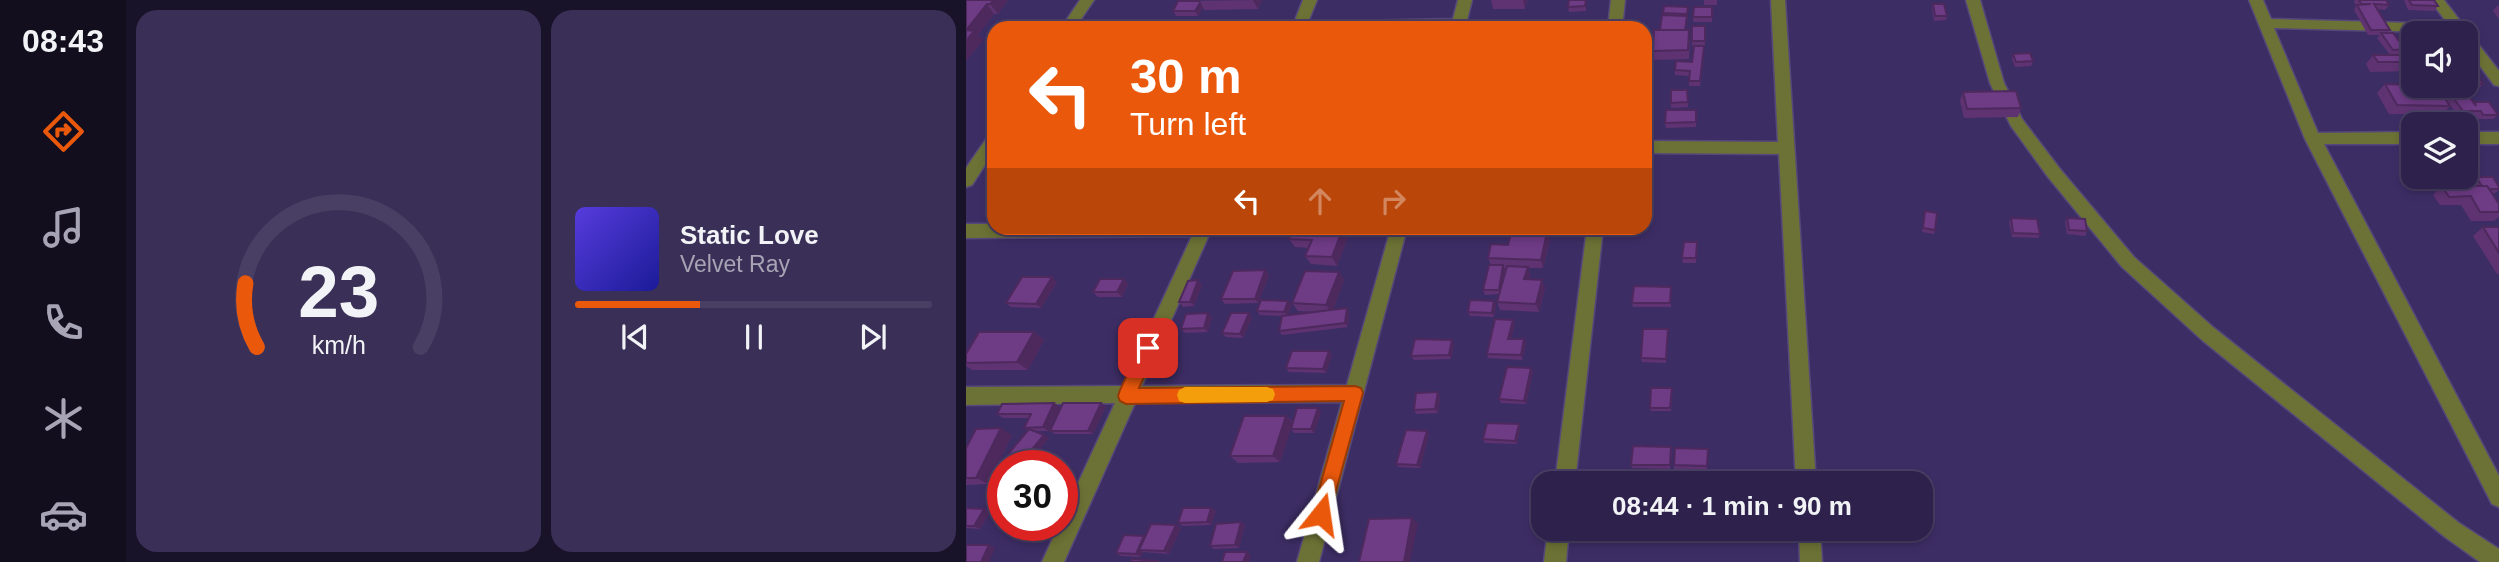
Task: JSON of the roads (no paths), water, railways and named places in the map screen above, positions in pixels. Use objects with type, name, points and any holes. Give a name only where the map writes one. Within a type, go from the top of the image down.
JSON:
[{"type":"street","points":[[1073,21],[1087,0]]},
{"type":"street","points":[[1301,21],[1310,0]]},
{"type":"street","points":[[1460,21],[1465,0]]},
{"type":"street","points":[[1616,21],[1618,0]]},
{"type":"street","points":[[1778,0],[1805,471]]},
{"type":"street","points":[[1973,0],[1997,83],[2016,121],[2054,173],[2128,262],[2208,334],[2452,530],[2499,562]]},
{"type":"street","points":[[2256,0],[2313,139],[2499,497]]},
{"type":"street","points":[[2437,0],[2453,21]]},
{"type":"street","points":[[2266,23],[2401,30]]},
{"type":"street","points":[[2478,54],[2499,81]]},
{"type":"street","points":[[2313,139],[2401,138]]},
{"type":"street","points":[[2478,138],[2499,138]]},
{"type":"street","points":[[1652,147],[1786,148]]},
{"type":"street","points":[[966,181],[987,150]]},
{"type":"street","points":[[966,231],[987,231]]},
{"type":"street","points":[[1053,562],[1201,235]]},
{"type":"street","points":[[1308,562],[1397,235]]},
{"type":"street","points":[[1565,471],[1593,235]]},
{"type":"street","points":[[966,396],[1355,393]]},
{"type":"street","points":[[1555,562],[1557,541]]},
{"type":"street","points":[[1810,541],[1811,562]]}]
